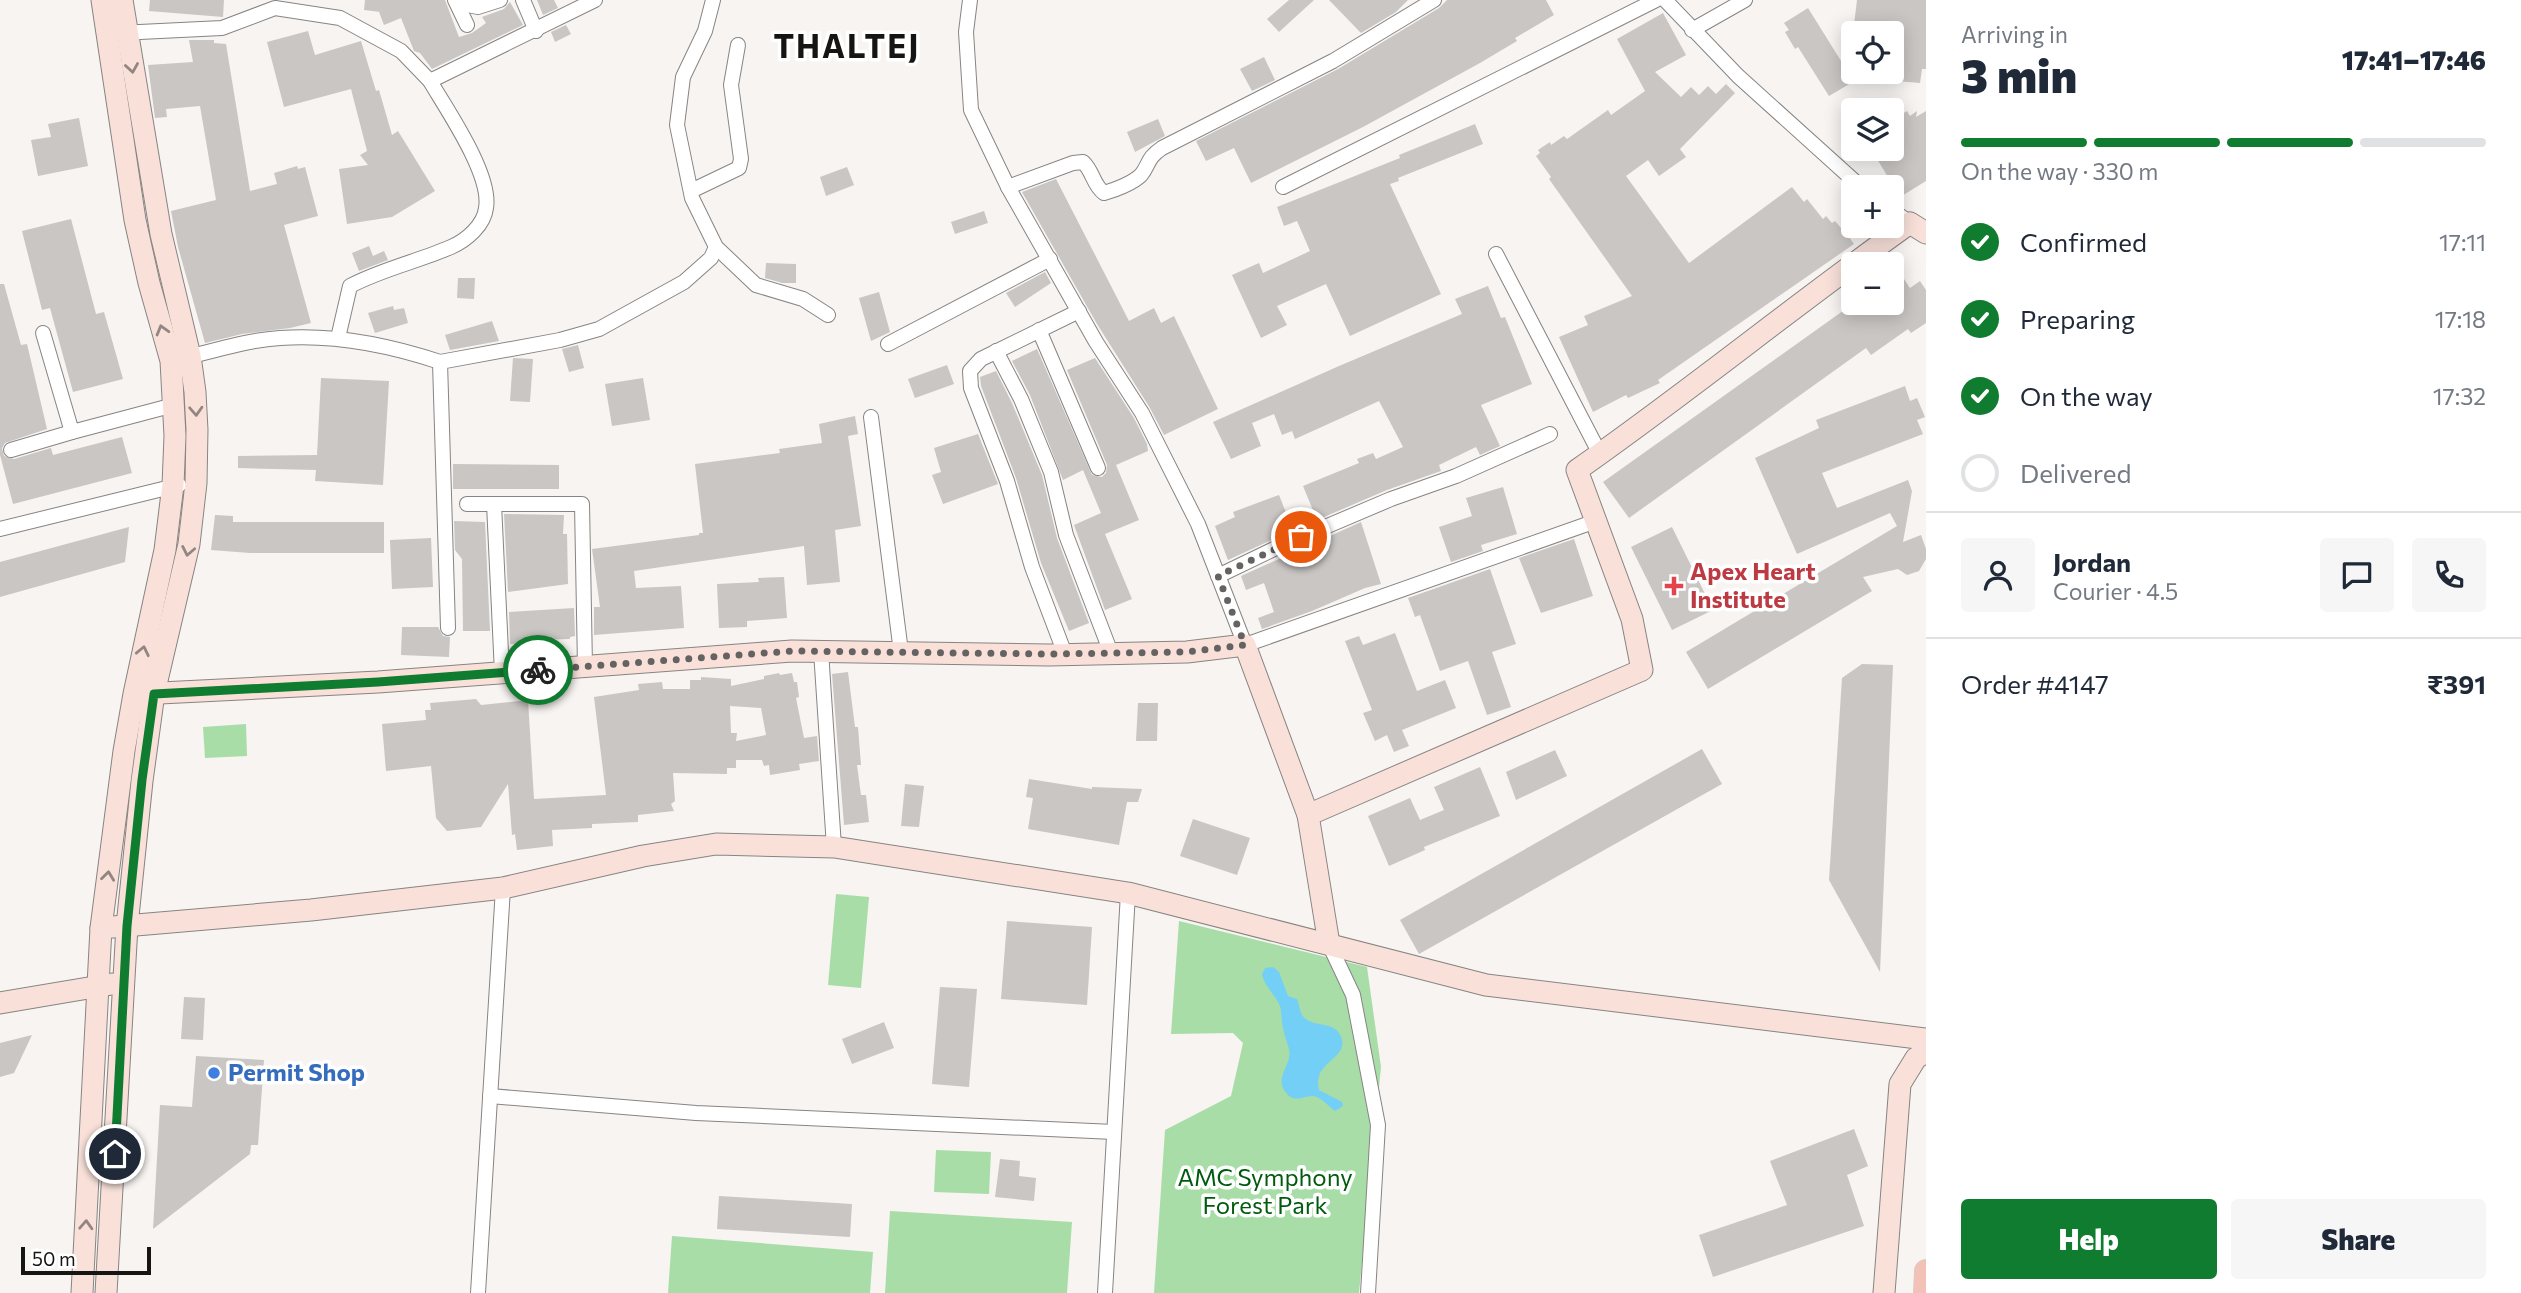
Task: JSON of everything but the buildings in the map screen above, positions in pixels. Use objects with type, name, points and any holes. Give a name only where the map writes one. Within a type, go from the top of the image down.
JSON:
[{"type":"main road","points":[[1925,1293],[1926,1271]]},
{"type":"street","points":[[102,0],[117,33]]},
{"type":"street","points":[[106,1293],[127,926],[142,780],[144,694],[189,544],[196,483],[197,430],[195,392],[149,283],[135,220],[117,33],[122,0]]},
{"type":"street","points":[[456,2],[478,7],[500,0]]},
{"type":"street","points":[[523,0],[536,31]]},
{"type":"street","points":[[430,81],[595,0]]},
{"type":"street","points":[[713,0],[705,31],[683,77],[677,125],[691,191],[716,247],[756,285],[803,299],[828,315]]},
{"type":"street","points":[[970,0],[966,32],[971,110],[1008,187],[1079,311],[1142,413],[1198,524],[1308,815],[1329,944],[1353,995],[1378,1125],[1368,1293]]},
{"type":"street","points":[[1008,187],[1073,163],[1083,162],[1090,168],[1097,187],[1104,193],[1114,191],[1140,175],[1150,156],[1162,148],[1333,61],[1434,0]]},
{"type":"street","points":[[1283,187],[1656,0]]},
{"type":"street","points":[[1665,0],[1738,76],[1848,175]]},
{"type":"street","points":[[1692,30],[1745,0]]},
{"type":"street","points":[[456,2],[467,25]]},
{"type":"street","points":[[117,33],[222,28],[275,8],[340,19],[401,51],[430,81],[473,155],[484,183],[487,207],[480,226],[455,245],[351,286],[338,338]]},
{"type":"street","points":[[691,191],[739,168],[741,159],[731,85],[738,45]]},
{"type":"street","points":[[1308,815],[1642,670],[1632,620],[1577,470],[1655,416],[1826,283],[1918,228]]},
{"type":"street","points":[[180,359],[234,345],[280,338],[338,338],[403,350],[440,362],[561,340],[599,329],[684,282],[711,258],[716,247]]},
{"type":"street","points":[[1496,254],[1600,454]]},
{"type":"street","points":[[888,344],[1050,259]]},
{"type":"street","points":[[1065,654],[1032,566],[1007,481],[971,388],[970,371],[981,359],[1079,311]]},
{"type":"street","points":[[1038,330],[1098,468]]},
{"type":"street","points":[[43,333],[72,432]]},
{"type":"street","points":[[996,351],[1021,399],[1051,472],[1066,534],[1111,653]]},
{"type":"street","points":[[82,1293],[102,928],[144,694],[165,550],[173,485],[174,405],[180,359]]},
{"type":"street","points":[[440,362],[448,628]]},
{"type":"street","points":[[10,450],[174,405]]},
{"type":"street","points":[[871,417],[901,652]]},
{"type":"street","points":[[1218,576],[1278,547],[1550,434]]},
{"type":"street","points":[[0,529],[173,485],[196,483]]},
{"type":"street","points":[[467,504],[582,503],[585,667]]},
{"type":"street","points":[[494,504],[502,673]]},
{"type":"street","points":[[144,694],[378,682],[792,651],[1065,654],[1187,652],[1245,645],[1595,521]]},
{"type":"street","points":[[821,651],[834,846]]},
{"type":"street","points":[[102,928],[311,910],[503,888],[643,856],[716,844],[834,846],[1128,893],[1486,985],[1926,1040]]},
{"type":"street","points":[[478,1293],[503,888]]},
{"type":"street","points":[[1105,1293],[1128,893]]},
{"type":"street","points":[[0,1003],[100,985],[125,984]]},
{"type":"street","points":[[1884,1293],[1900,1084],[1916,1059],[1926,1052]]},
{"type":"street","points":[[490,1096],[696,1113],[1114,1132]]},
{"type":"green space","points":[[246,724],[247,756],[205,758],[203,727]]},
{"type":"green space","points":[[836,894],[869,897],[861,988],[828,985]]},
{"type":"green space","name":"AMC Symphony Forest Park","points":[[1179,921],[1367,967],[1381,1067],[1359,1293],[1154,1293],[1165,1130],[1231,1096],[1243,1043],[1233,1033],[1171,1034]]},
{"type":"green space","points":[[936,1150],[991,1152],[989,1194],[934,1192]]},
{"type":"green space","points":[[890,1211],[1072,1222],[1067,1293],[885,1293]]},
{"type":"green space","points":[[672,1236],[873,1252],[870,1293],[668,1293]]},
{"type":"water","points":[[1273,967],[1279,972],[1288,996],[1297,999],[1306,1019],[1330,1026],[1339,1033],[1342,1047],[1324,1067],[1318,1081],[1319,1090],[1342,1102],[1343,1106],[1335,1111],[1316,1097],[1293,1098],[1283,1088],[1282,1077],[1289,1049],[1283,1031],[1280,1006],[1262,974],[1265,968]]},
{"type":"way so far","points":[[538,670],[792,651],[1049,654],[1187,652],[1245,645],[1218,576],[1301,537]]},
{"type":"place","name":"Apex Heart Institute","points":[[1674,586]]},
{"type":"place","name":"Permit Shop","points":[[214,1073]]},
{"type":"district","name":"THALTEJ","points":[[847,47]]},
{"type":"route","points":[[115,1154],[127,926],[154,694],[538,670]]}]
